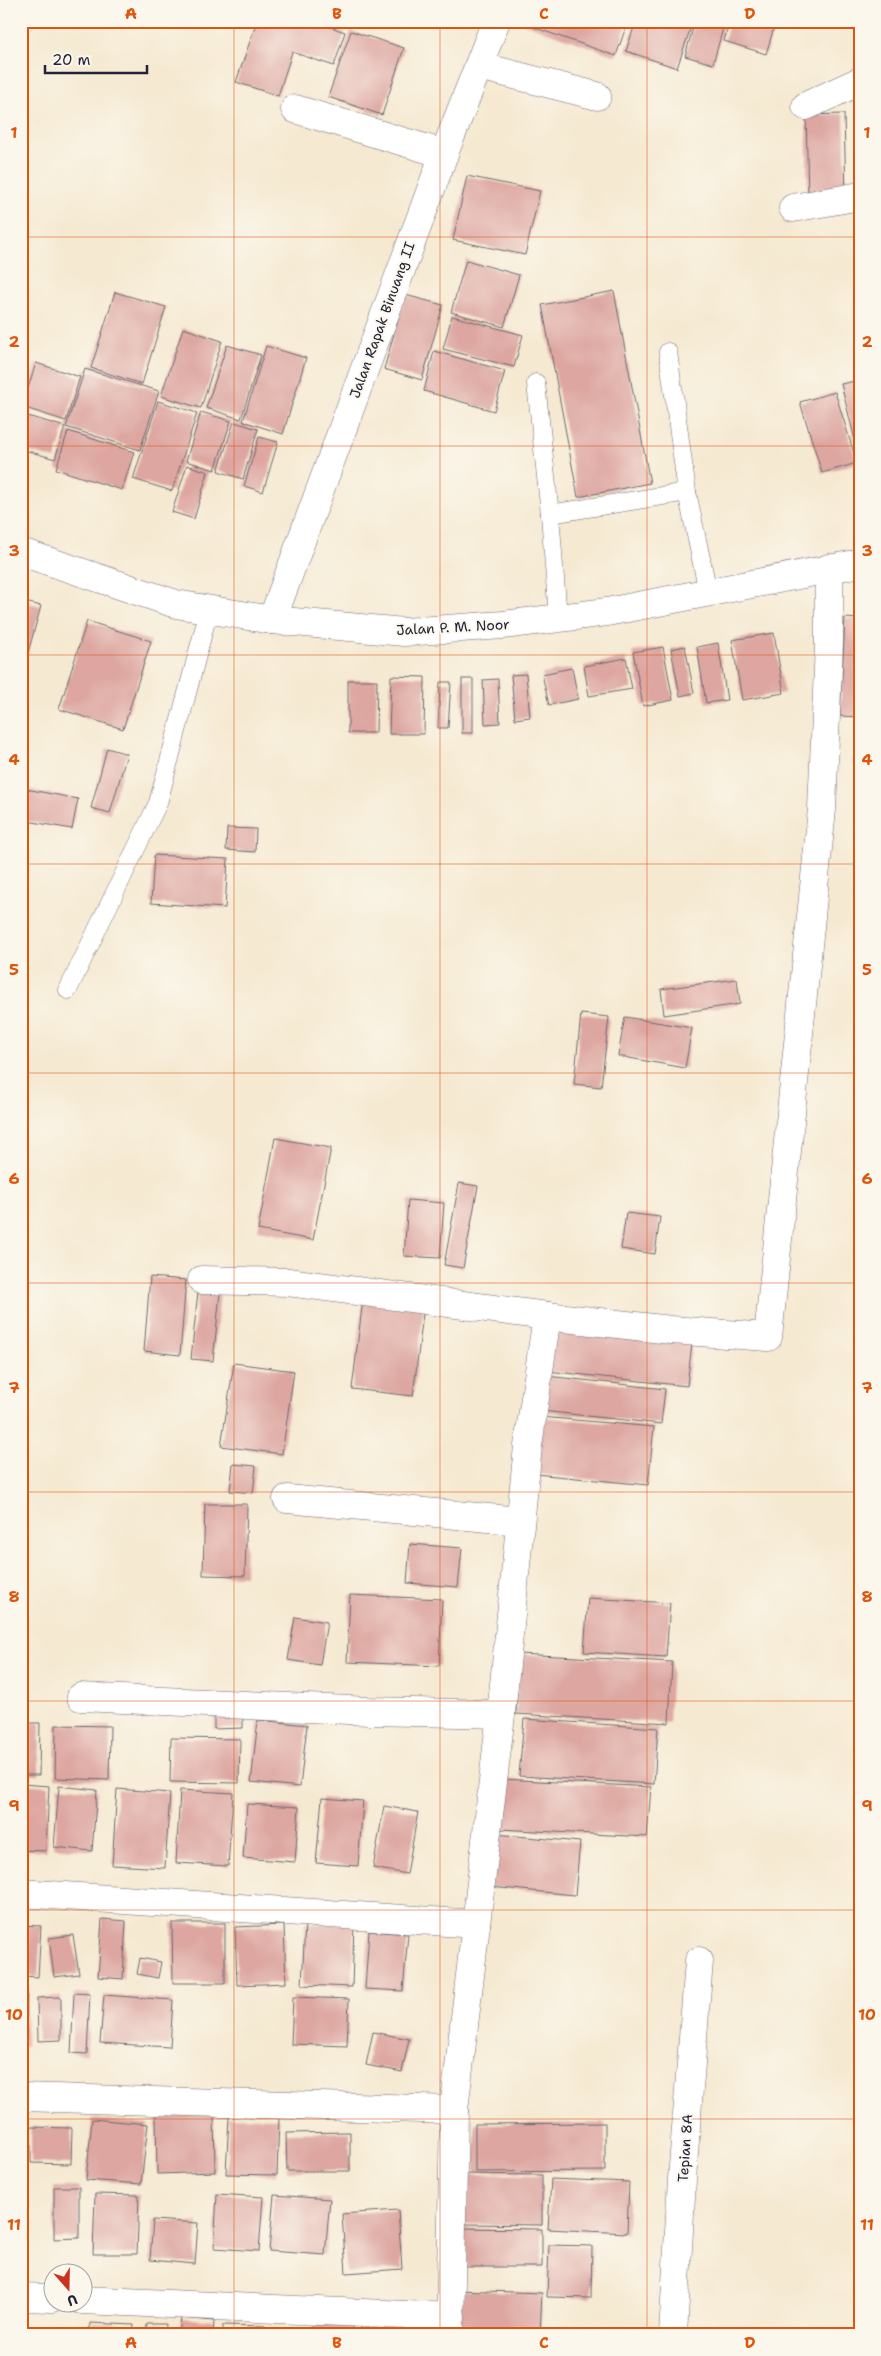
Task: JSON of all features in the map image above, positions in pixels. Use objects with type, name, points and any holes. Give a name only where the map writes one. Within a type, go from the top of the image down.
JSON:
[{"type":"main road","name":"Jalan Rapak Binuang II","points":[[272,620],[444,154],[496,21]]},
{"type":"main road","points":[[479,66],[597,96]]},
{"type":"main road","points":[[806,106],[860,81]]},
{"type":"main road","points":[[295,109],[444,154]]},
{"type":"main road","points":[[793,208],[860,196]]},
{"type":"main road","name":"Jalan P. M. Noor","points":[[21,552],[176,604],[272,620],[404,632],[503,625],[607,612],[860,563]]},
{"type":"main road","points":[[202,1280],[288,1282],[547,1316],[672,1330],[768,1337],[822,808],[829,644],[828,568]]},
{"type":"main road","points":[[92,2301],[450,2326],[454,2110],[501,1714],[520,1521],[547,1316]]},
{"type":"main road","points":[[287,1499],[520,1521]]},
{"type":"main road","points":[[81,1697],[369,1711],[501,1714]]},
{"type":"main road","points":[[21,1894],[476,1924]]},
{"type":"main road","name":"Tepian 8A","points":[[673,2335],[682,2179],[699,1961]]},
{"type":"main road","points":[[21,2096],[454,2110]]},
{"type":"main road","points":[[21,2297],[42,2298]]},
{"type":"lane","points":[[668,352],[688,492],[708,592]]},
{"type":"lane","points":[[536,383],[550,514],[558,618]]},
{"type":"lane","points":[[550,514],[688,492]]},
{"type":"lane","points":[[68,990],[158,803],[209,610]]},
{"type":"building","points":[[257,21],[312,21],[345,32],[334,66],[292,52],[278,96],[236,82]]},
{"type":"building","points":[[525,21],[628,21],[616,56],[524,24]]},
{"type":"building","points":[[636,21],[693,21],[677,68],[626,51]]},
{"type":"building","points":[[695,21],[725,21],[713,64],[685,56]]},
{"type":"building","points":[[730,21],[776,21],[766,54],[724,41]]},
{"type":"building","points":[[351,31],[404,48],[382,115],[328,97]]},
{"type":"building","points":[[844,114],[846,197],[808,197],[806,115]]},
{"type":"building","points":[[467,176],[540,191],[525,255],[453,240]]},
{"type":"building","points":[[466,260],[519,275],[504,327],[451,312]]},
{"type":"building","points":[[614,291],[650,483],[578,497],[542,305]]},
{"type":"building","points":[[115,292],[166,307],[142,384],[91,368]]},
{"type":"building","points":[[405,295],[443,305],[422,380],[384,369]]},
{"type":"building","points":[[452,316],[523,335],[514,367],[443,349]]},
{"type":"building","points":[[183,328],[222,341],[201,408],[161,396]]},
{"type":"building","points":[[227,345],[261,355],[241,419],[206,408]]},
{"type":"building","points":[[266,346],[306,358],[283,434],[243,421]]},
{"type":"building","points":[[434,351],[505,371],[494,411],[424,391]]},
{"type":"building","points":[[36,363],[80,377],[66,421],[22,407]]},
{"type":"building","points":[[85,369],[159,391],[140,450],[66,427]]},
{"type":"building","points":[[860,380],[860,456],[859,456],[841,384]]},
{"type":"building","points":[[835,392],[857,463],[822,473],[800,402]]},
{"type":"building","points":[[158,401],[197,413],[172,491],[133,479]]},
{"type":"building","points":[[201,412],[231,421],[215,470],[186,461]]},
{"type":"building","points":[[21,414],[65,427],[55,459],[21,449]]},
{"type":"building","points":[[234,422],[258,429],[243,479],[218,471]]},
{"type":"building","points":[[68,431],[134,452],[122,490],[56,469]]},
{"type":"building","points":[[259,437],[278,442],[263,492],[244,486]]},
{"type":"building","points":[[187,465],[208,472],[194,519],[172,512]]},
{"type":"building","points":[[21,601],[41,606],[27,656],[21,654]]},
{"type":"building","points":[[845,618],[860,619],[860,717],[840,716]]},
{"type":"building","points":[[87,621],[151,641],[123,729],[59,709]]},
{"type":"building","points":[[774,633],[784,693],[742,700],[732,640]]},
{"type":"building","points":[[718,643],[727,700],[706,703],[697,647]]},
{"type":"building","points":[[685,646],[694,693],[680,696],[671,649]]},
{"type":"building","points":[[663,647],[673,700],[643,706],[633,652]]},
{"type":"building","points":[[626,658],[632,689],[589,696],[584,666]]},
{"type":"building","points":[[572,668],[578,699],[549,705],[542,674]]},
{"type":"building","points":[[526,674],[530,717],[515,719],[511,675]]},
{"type":"building","points":[[391,676],[425,677],[424,734],[389,734]]},
{"type":"building","points":[[462,679],[473,679],[473,733],[462,733]]},
{"type":"building","points":[[498,679],[500,723],[485,724],[483,680]]},
{"type":"building","points":[[348,680],[377,680],[376,733],[348,733]]},
{"type":"building","points":[[440,682],[451,682],[448,728],[438,728]]},
{"type":"building","points":[[107,748],[127,754],[110,813],[91,808]]},
{"type":"building","points":[[21,788],[78,799],[72,829],[21,820]]},
{"type":"building","points":[[227,828],[256,829],[255,852],[226,850]]},
{"type":"building","points":[[154,855],[228,859],[225,908],[151,903]]},
{"type":"building","points":[[737,979],[740,1004],[664,1015],[661,989]]},
{"type":"building","points":[[581,1014],[609,1017],[601,1087],[574,1084]]},
{"type":"building","points":[[625,1017],[692,1028],[685,1068],[618,1056]]},
{"type":"building","points":[[275,1138],[331,1148],[313,1240],[258,1230]]},
{"type":"building","points":[[459,1183],[478,1186],[463,1268],[444,1265]]},
{"type":"building","points":[[408,1200],[444,1203],[440,1258],[404,1256]]},
{"type":"building","points":[[626,1213],[660,1217],[655,1254],[621,1249]]},
{"type":"building","points":[[150,1277],[186,1280],[180,1355],[144,1351]]},
{"type":"building","points":[[198,1291],[220,1293],[213,1361],[191,1359]]},
{"type":"building","points":[[363,1299],[424,1306],[413,1396],[352,1389]]},
{"type":"building","points":[[551,1327],[692,1343],[687,1386],[547,1371]]},
{"type":"building","points":[[234,1363],[294,1371],[282,1454],[221,1446]]},
{"type":"building","points":[[546,1376],[665,1389],[661,1424],[542,1411]]},
{"type":"building","points":[[541,1417],[654,1427],[648,1485],[535,1474]]},
{"type":"building","points":[[233,1464],[256,1466],[253,1493],[230,1491]]},
{"type":"building","points":[[205,1504],[247,1504],[245,1576],[203,1575]]},
{"type":"building","points":[[410,1544],[462,1548],[458,1587],[407,1583]]},
{"type":"building","points":[[350,1595],[442,1599],[439,1666],[347,1662]]},
{"type":"building","points":[[588,1598],[670,1603],[666,1657],[584,1652]]},
{"type":"building","points":[[295,1617],[327,1622],[320,1665],[288,1660]]},
{"type":"building","points":[[519,1654],[672,1662],[669,1723],[516,1714]]},
{"type":"building","points":[[214,1706],[243,1707],[243,1728],[214,1729]]},
{"type":"building","points":[[524,1719],[658,1728],[654,1784],[519,1776]]},
{"type":"building","points":[[258,1720],[307,1725],[300,1787],[251,1782]]},
{"type":"building","points":[[21,1723],[40,1723],[39,1775],[21,1775]]},
{"type":"building","points":[[56,1725],[110,1726],[109,1780],[55,1778]]},
{"type":"building","points":[[171,1738],[240,1739],[239,1783],[170,1782]]},
{"type":"building","points":[[501,1779],[651,1787],[647,1837],[499,1829]]},
{"type":"building","points":[[21,1784],[49,1786],[46,1851],[21,1850]]},
{"type":"building","points":[[59,1786],[97,1790],[92,1851],[54,1847]]},
{"type":"building","points":[[117,1789],[170,1793],[165,1868],[112,1865]]},
{"type":"building","points":[[180,1790],[233,1793],[228,1866],[176,1863]]},
{"type":"building","points":[[322,1798],[363,1801],[358,1866],[316,1863]]},
{"type":"building","points":[[247,1804],[299,1807],[295,1862],[243,1858]]},
{"type":"building","points":[[384,1806],[418,1812],[407,1874],[373,1868]]},
{"type":"building","points":[[495,1834],[580,1842],[575,1895],[490,1887]]},
{"type":"building","points":[[102,1919],[126,1921],[123,1979],[98,1977]]},
{"type":"building","points":[[172,1923],[225,1923],[225,1983],[173,1983]]},
{"type":"building","points":[[305,1923],[354,1924],[352,1987],[302,1985]]},
{"type":"building","points":[[21,1925],[41,1926],[38,1977],[21,1976]]},
{"type":"building","points":[[284,1925],[286,1983],[237,1985],[235,1927]]},
{"type":"building","points":[[369,1931],[408,1934],[403,1991],[365,1989]]},
{"type":"building","points":[[73,1935],[79,1974],[54,1977],[49,1938]]},
{"type":"building","points":[[140,1958],[161,1962],[158,1978],[137,1974]]},
{"type":"building","points":[[21,1988],[27,1988],[26,2046],[21,2046]]},
{"type":"building","points":[[74,1993],[90,1994],[87,2054],[71,2053]]},
{"type":"building","points":[[104,1995],[173,2000],[170,2047],[100,2043]]},
{"type":"building","points":[[61,1997],[61,2040],[38,2041],[37,1998]]},
{"type":"building","points":[[293,1997],[349,1999],[347,2046],[291,2044]]},
{"type":"building","points":[[373,2032],[409,2039],[402,2072],[366,2065]]},
{"type":"building","points":[[214,2112],[215,2172],[157,2174],[156,2113]]},
{"type":"building","points":[[229,2117],[279,2118],[277,2175],[226,2174]]},
{"type":"building","points":[[92,2119],[148,2124],[141,2184],[86,2180]]},
{"type":"building","points":[[605,2123],[605,2171],[475,2172],[475,2124]]},
{"type":"building","points":[[31,2127],[72,2128],[71,2164],[31,2163]]},
{"type":"building","points":[[350,2132],[350,2171],[287,2171],[286,2133]]},
{"type":"building","points":[[464,2174],[542,2175],[542,2225],[464,2224]]},
{"type":"building","points":[[551,2179],[629,2182],[627,2233],[548,2229]]},
{"type":"building","points":[[54,2187],[79,2187],[79,2238],[54,2239]]},
{"type":"building","points":[[95,2194],[139,2195],[137,2254],[93,2254]]},
{"type":"building","points":[[217,2194],[263,2197],[259,2251],[214,2248]]},
{"type":"building","points":[[274,2195],[330,2199],[325,2255],[269,2251]]},
{"type":"building","points":[[398,2210],[402,2269],[346,2273],[342,2214]]},
{"type":"building","points":[[153,2220],[198,2223],[195,2264],[150,2260]]},
{"type":"building","points":[[458,2228],[542,2229],[542,2267],[457,2267]]},
{"type":"building","points":[[549,2245],[592,2246],[591,2298],[547,2297]]},
{"type":"building","points":[[457,2290],[542,2293],[540,2335],[455,2335]]},
{"type":"building","points":[[361,2314],[384,2315],[383,2335],[361,2335]]},
{"type":"building","points":[[181,2318],[214,2321],[213,2335],[179,2335]]},
{"type":"building","points":[[313,2320],[352,2321],[352,2334],[312,2333]]},
{"type":"building","points":[[90,2323],[134,2325],[133,2335],[89,2335]]},
{"type":"building","points":[[147,2324],[166,2324],[165,2335],[146,2335]]},
{"type":"building","points":[[223,2325],[265,2326],[265,2335],[223,2335]]}]
